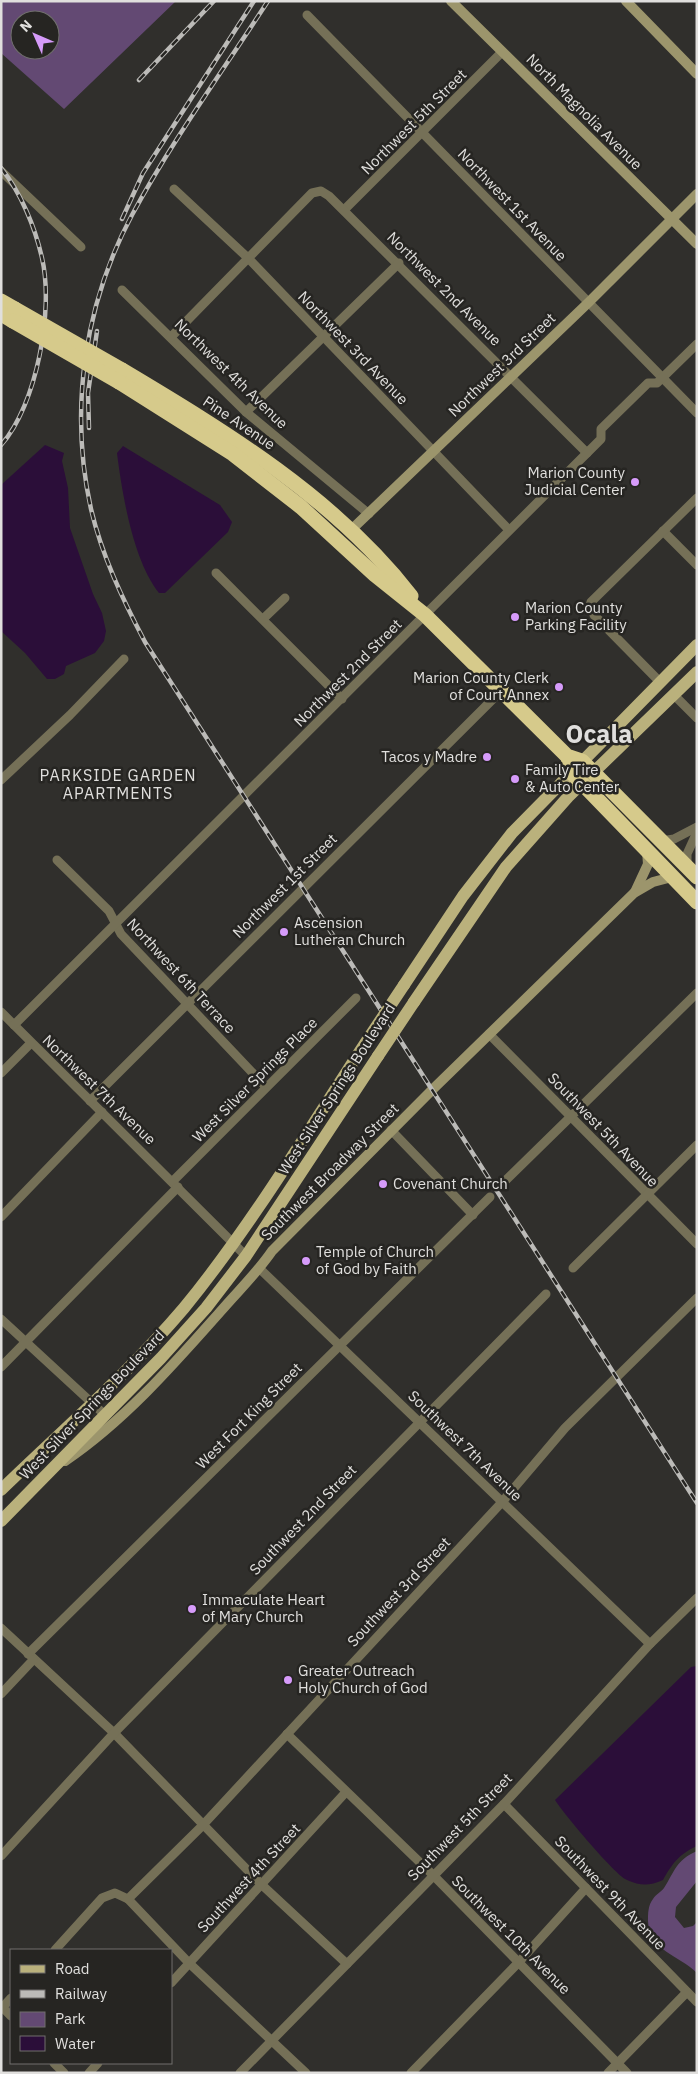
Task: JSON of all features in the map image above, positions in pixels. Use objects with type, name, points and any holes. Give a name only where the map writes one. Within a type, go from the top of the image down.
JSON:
[{"type":"highway","name":"Pine Avenue","points":[[1,301],[10,315],[202,419],[272,467],[350,531],[386,564],[425,615]]},
{"type":"highway","name":"Pine Avenue","points":[[120,376],[264,477],[301,507],[375,575],[425,615],[574,763],[594,773],[692,872]]},
{"type":"highway","name":"Pine Avenue","points":[[574,763],[582,784],[697,902]]},
{"type":"main road","name":"West Silver Springs Boulevard","points":[[1,1490],[91,1404],[182,1310],[233,1243],[479,874],[512,833],[574,763],[697,645]]},
{"type":"main road","name":"West Silver Springs Boulevard","points":[[1,1521],[187,1330],[246,1256],[502,873],[582,784],[697,672]]},
{"type":"main road","points":[[1,1498],[18,1474]]},
{"type":"street","name":"North Magnolia Avenue","points":[[451,1],[697,244]]},
{"type":"street","points":[[626,1],[697,74]]},
{"type":"street","name":"Northwest 1st Avenue","points":[[307,15],[697,413]]},
{"type":"street","name":"Northwest 5th Street","points":[[344,210],[502,52]]},
{"type":"street","points":[[1,171],[81,247]]},
{"type":"street","name":"Northwest 3rd Avenue","points":[[174,189],[248,258],[509,530]]},
{"type":"street","name":"Northwest 2nd Avenue","points":[[248,258],[312,193],[321,191],[344,210],[399,263],[587,454]]},
{"type":"street","name":"Northwest 3rd Street","points":[[350,531],[434,453],[697,194]]},
{"type":"street","points":[[171,337],[248,258]]},
{"type":"street","points":[[246,412],[399,263]]},
{"type":"street","name":"Northwest 4th Avenue","points":[[122,290],[246,412],[369,514]]},
{"type":"street","name":"Northwest 2nd Street","points":[[14,1024],[587,454],[601,439],[601,429],[648,383],[657,383],[697,344]]},
{"type":"street","points":[[659,681],[594,615],[590,606],[591,602],[697,498]]},
{"type":"street","points":[[663,531],[697,565]]},
{"type":"street","points":[[216,573],[342,699]]},
{"type":"street","points":[[264,619],[286,598]]},
{"type":"street","points":[[1,780],[70,715],[124,659]]},
{"type":"street","name":"Northwest 1st Street","points":[[90,1101],[186,1003],[501,691]]},
{"type":"street","points":[[674,695],[697,718]]},
{"type":"street","points":[[661,841],[674,840],[697,827]]},
{"type":"street","points":[[692,872],[687,854],[697,832]]},
{"type":"street","name":"Southwest Broadway Street","points":[[634,893],[648,864],[647,851]]},
{"type":"street","name":"Northwest 6th Terrace","points":[[57,860],[109,910],[114,924],[121,934],[266,1087]]},
{"type":"street","name":"Southwest Broadway Street","points":[[49,1472],[88,1446],[116,1421],[188,1348],[260,1269],[272,1250],[391,1130],[634,893],[653,882],[672,877]]},
{"type":"street","points":[[505,1181],[697,994]]},
{"type":"street","name":"West Silver Springs Place","points":[[1,1367],[26,1343],[266,1087],[356,998]]},
{"type":"street","name":"Northwest 7th Avenue","points":[[1,1012],[176,1184]]},
{"type":"street","name":"Southwest 5th Avenue","points":[[490,1034],[697,1244]]},
{"type":"street","points":[[1,1073],[31,1043]]},
{"type":"street","points":[[1,1217],[102,1112]]},
{"type":"street","points":[[391,1130],[473,1215]]},
{"type":"street","points":[[573,1268],[697,1145]]},
{"type":"street","points":[[176,1184],[246,1256]]},
{"type":"street","name":"West Fort King Street","points":[[1,1694],[30,1657],[490,1197]]},
{"type":"street","name":"Southwest 7th Avenue","points":[[260,1269],[650,1644]]},
{"type":"street","name":"Southwest 2nd Street","points":[[1,1856],[114,1733],[546,1294]]},
{"type":"street","name":"Southwest 3rd Street","points":[[128,1899],[202,1826],[503,1501],[565,1428],[697,1298]]},
{"type":"street","points":[[1,1319],[105,1415]]},
{"type":"street","name":"Southwest 5th Street","points":[[240,2073],[504,1804],[650,1644],[697,1598]]},
{"type":"street","points":[[1,1628],[30,1657],[114,1733],[202,1826],[347,1964]]},
{"type":"street","name":"Southwest 10th Avenue","points":[[287,1734],[433,1875],[627,2073]]},
{"type":"street","name":"Southwest 4th Street","points":[[172,1982],[346,1792]]},
{"type":"street","name":"Southwest 9th Avenue","points":[[504,1804],[697,2002]]},
{"type":"street","points":[[411,2073],[519,1962],[586,1888]]},
{"type":"street","points":[[56,1949],[102,1898],[114,1893],[128,1899],[189,1964],[306,2073]]},
{"type":"street","points":[[608,2073],[688,1992]]},
{"type":"street","points":[[55,2064],[64,2073]]},
{"type":"green space","points":[[1,1],[176,1],[64,109],[1,53]]},
{"type":"green space","points":[[697,1851],[697,1881],[676,1907],[675,1917],[684,1928],[693,1926],[697,1922],[697,1973],[659,1946],[650,1931],[648,1913],[651,1901],[664,1888],[680,1862]]},
{"type":"water","points":[[45,445],[64,453],[62,461],[68,488],[70,528],[93,594],[102,613],[106,631],[104,641],[95,653],[66,666],[64,674],[55,679],[47,679],[25,653],[1,631],[1,485]]},
{"type":"water","points":[[123,446],[220,505],[232,522],[228,532],[165,593],[159,593],[150,579],[142,563],[130,526],[117,453]]},
{"type":"water","points":[[697,1666],[697,1846],[685,1852],[677,1860],[663,1880],[645,1884],[627,1880],[601,1856],[555,1800],[691,1667]]},
{"type":"railway","points":[[139,80],[214,1]]},
{"type":"railway","points":[[122,219],[143,173],[254,1]]},
{"type":"railway","points":[[268,1],[180,133],[147,187],[116,249],[102,285],[92,321],[85,359],[82,396],[81,434],[84,472],[91,509],[101,544],[114,577],[145,642],[697,1503]]},
{"type":"railway","points":[[1,168],[21,199],[35,234],[42,258],[46,303],[40,356],[33,382],[14,428],[1,445]]},
{"type":"railway","points":[[89,428],[88,393],[97,331]]},
{"type":"place","name":"Marion County Judicial Center","points":[[635,482]]},
{"type":"place","name":"Marion County Parking Facility","points":[[515,617]]},
{"type":"place","name":"Marion County Clerk of Court Annex","points":[[559,687]]},
{"type":"place","name":"Tacos y Madre","points":[[487,757]]},
{"type":"place","name":"Family Tire & Auto Center","points":[[515,779]]},
{"type":"place","name":"Ascension Lutheran Church","points":[[284,932]]},
{"type":"place","name":"Covenant Church","points":[[383,1184]]},
{"type":"place","name":"Temple of Church of God by Faith","points":[[306,1261]]},
{"type":"place","name":"Immaculate Heart of Mary Church","points":[[192,1609]]},
{"type":"place","name":"Greater Outreach Holy Church of God","points":[[288,1680]]},
{"type":"district","name":"Ocala","points":[[599,734]]},
{"type":"district","name":"PARKSIDE GARDEN APARTMENTS","points":[[118,784]]}]
